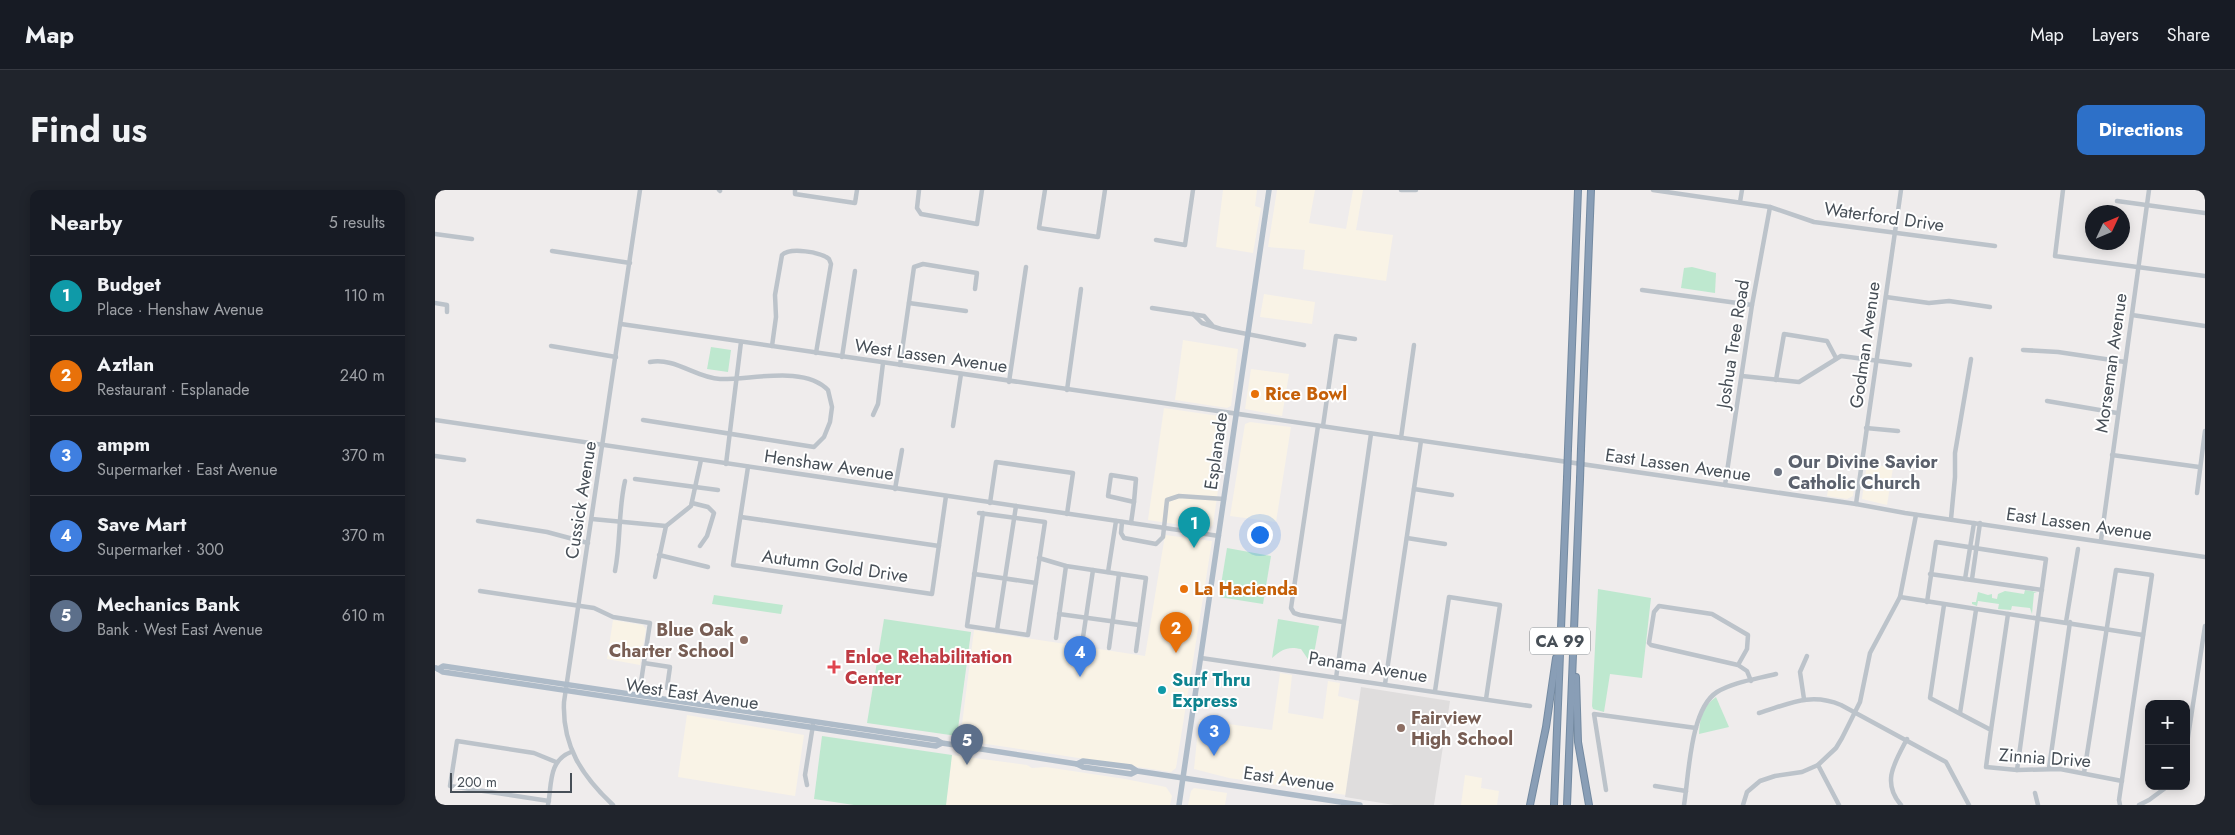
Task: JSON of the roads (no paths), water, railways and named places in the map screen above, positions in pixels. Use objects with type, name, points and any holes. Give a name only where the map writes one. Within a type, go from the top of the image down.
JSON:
[{"type":"highway","name":"CA 99","points":[[1554,805],[1578,190]]},
{"type":"highway","name":"CA 99","points":[[1567,805],[1591,190]]},
{"type":"highway","points":[[1530,805],[1548,718],[1561,629]]},
{"type":"highway","points":[[1573,653],[1576,658],[1578,742],[1589,805]]},
{"type":"main road","name":"Esplanade","points":[[1179,805],[1269,190]]},
{"type":"main road","name":"West East Avenue","points":[[436,668],[443,672],[937,740],[942,743],[1077,764],[1083,767],[1131,774],[1137,772],[1183,778]]},
{"type":"main road","name":"West East Avenue","points":[[566,688],[639,695],[813,724]]},
{"type":"main road","name":"East Avenue","points":[[1183,778],[1360,805]]},
{"type":"street","name":"Cussick Avenue","points":[[613,805],[589,782],[571,752],[564,722],[566,688],[617,356],[640,190]]},
{"type":"street","points":[[795,190],[795,194],[855,203],[857,190]]},
{"type":"street","points":[[919,190],[917,208],[920,213],[977,224],[982,190]]},
{"type":"street","points":[[1045,190],[1039,228],[1098,237],[1105,190]]},
{"type":"street","points":[[1156,240],[1185,245],[1193,190]]},
{"type":"street","points":[[1401,190],[1416,190]]},
{"type":"street","name":"Waterford Drive","points":[[1653,190],[1770,207],[1814,222],[1895,231],[1995,246]]},
{"type":"street","points":[[1740,202],[1742,190]]},
{"type":"street","name":"Godman Avenue","points":[[1856,504],[1901,190]]},
{"type":"street","points":[[2063,190],[2055,256],[2205,276]]},
{"type":"street","name":"Morseman Avenue","points":[[2101,540],[2149,190]]},
{"type":"street","points":[[2117,201],[2205,214]]},
{"type":"street","name":"Joshua Tree Road","points":[[1725,485],[1752,305],[1770,207]]},
{"type":"street","points":[[915,219],[920,213]]},
{"type":"street","points":[[435,234],[472,239]]},
{"type":"street","points":[[552,251],[630,263]]},
{"type":"street","points":[[772,346],[777,317],[775,295],[781,257],[788,251],[815,254],[828,258],[831,264],[816,353]]},
{"type":"street","points":[[900,365],[914,267],[923,264],[977,273],[975,289]]},
{"type":"street","points":[[1009,382],[1026,267]]},
{"type":"street","points":[[842,357],[855,272]]},
{"type":"street","points":[[1067,390],[1081,290]]},
{"type":"street","points":[[1642,290],[1752,305]]},
{"type":"street","points":[[1886,297],[1929,303],[1949,301],[1990,307]]},
{"type":"street","points":[[435,303],[447,305],[447,312]]},
{"type":"street","points":[[909,303],[966,311]]},
{"type":"street","points":[[1152,308],[1205,317],[1213,326]]},
{"type":"street","points":[[1193,314],[1201,322],[1213,326],[1248,333],[1259,338],[1304,345]]},
{"type":"street","points":[[2132,315],[2205,326]]},
{"type":"street","points":[[1201,322],[1200,318],[1205,317]]},
{"type":"street","name":"West Lassen Avenue","points":[[621,324],[1237,414]]},
{"type":"street","points":[[1777,380],[1784,334],[1827,341],[1836,358]]},
{"type":"street","points":[[1343,622],[1300,615],[1294,613],[1291,608],[1336,336],[1355,338]]},
{"type":"street","points":[[726,464],[741,342]]},
{"type":"street","points":[[1401,438],[1414,345]]},
{"type":"street","points":[[551,346],[617,356]]},
{"type":"street","points":[[2023,350],[2058,352],[2125,362]]},
{"type":"street","points":[[1742,376],[1799,382],[1841,356],[1910,365]]},
{"type":"street","points":[[1951,519],[1955,453],[1971,359]]},
{"type":"street","points":[[643,420],[814,447],[825,434],[832,412],[828,390],[812,381],[774,375],[737,379],[715,378],[674,364],[650,362]]},
{"type":"street","points":[[873,415],[878,406],[883,363]]},
{"type":"street","points":[[953,426],[961,374]]},
{"type":"street","points":[[2047,402],[2117,413]]},
{"type":"street","name":"East Lassen Avenue","points":[[1237,414],[1856,504],[1915,515],[2101,540],[2205,557]]},
{"type":"street","name":"Henshaw Avenue","points":[[435,420],[1219,536]]},
{"type":"street","points":[[1866,428],[1898,431]]},
{"type":"street","points":[[2197,493],[2205,431]]},
{"type":"street","points":[[1336,678],[1371,434]]},
{"type":"street","points":[[1385,684],[1421,441]]},
{"type":"street","points":[[895,489],[901,450]]},
{"type":"street","points":[[2112,455],[2199,467]]},
{"type":"street","points":[[435,456],[464,460]]},
{"type":"street","points":[[592,519],[621,520],[665,526],[686,512],[692,503],[701,460]]},
{"type":"street","points":[[990,502],[996,462],[1054,470],[1073,473],[1067,514]]},
{"type":"street","name":"Autumn Gold Drive","points":[[748,467],[733,565],[932,594],[946,496]]},
{"type":"street","points":[[1131,523],[1134,502],[1136,479],[1115,474],[1110,476],[1108,496],[1134,502]]},
{"type":"street","points":[[635,479],[718,490]]},
{"type":"street","points":[[615,571],[621,520],[621,499],[625,481]]},
{"type":"street","points":[[1414,490],[1452,495]]},
{"type":"street","points":[[1122,522],[1121,535],[1127,540],[1158,544],[1162,539],[1167,500],[1179,496],[1224,499]]},
{"type":"street","points":[[692,503],[706,506],[714,513],[707,536],[700,546]]},
{"type":"street","points":[[997,630],[1016,506]]},
{"type":"street","points":[[981,513],[1014,518],[1045,522],[1028,635],[967,626],[981,513]]},
{"type":"street","points":[[1743,805],[1747,792],[1760,781],[1775,776],[1802,772],[1818,765],[1836,748],[1860,702],[1870,653],[1900,597],[1915,515]]},
{"type":"street","points":[[741,517],[939,546]]},
{"type":"street","points":[[1108,572],[1116,521]]},
{"type":"street","points":[[479,522],[547,532],[588,542]]},
{"type":"street","points":[[1965,579],[1974,522]]},
{"type":"street","points":[[1971,580],[1980,523]]},
{"type":"street","points":[[655,577],[665,526]]},
{"type":"street","points":[[1407,538],[1445,544]]},
{"type":"street","points":[[1927,602],[1936,542],[2047,559],[2017,770]]},
{"type":"street","points":[[2049,768],[2078,549]]},
{"type":"street","points":[[659,555],[708,566]]},
{"type":"street","points":[[1039,558],[1066,566],[1146,578],[1136,651]]},
{"type":"street","points":[[1056,638],[1066,566]]},
{"type":"street","points":[[1082,644],[1093,570]]},
{"type":"street","points":[[2085,772],[2116,570],[2152,575],[2120,805]]},
{"type":"street","points":[[974,574],[1035,583]]},
{"type":"street","points":[[1109,648],[1119,574]]},
{"type":"street","points":[[1931,574],[2042,590]]},
{"type":"street","points":[[480,591],[597,608],[613,617],[650,623],[639,695]]},
{"type":"street","points":[[1435,691],[1449,597],[1500,605],[1486,699]]},
{"type":"street","points":[[1900,597],[2143,635]]},
{"type":"street","name":"Zinnia Drive","points":[[1944,605],[1930,698],[1991,730],[1986,767],[2017,770],[2049,768],[2085,772],[2122,781]]},
{"type":"street","points":[[1738,665],[1747,649],[1748,636],[1736,628],[1712,614],[1659,606],[1653,612],[1649,643],[1651,645],[1738,665],[1747,671],[1751,681]]},
{"type":"street","points":[[1960,713],[1976,610]]},
{"type":"street","points":[[1059,614],[1139,625]]},
{"type":"street","points":[[1991,730],[2008,614]]},
{"type":"street","points":[[2187,745],[2205,626]]},
{"type":"street","points":[[1804,699],[1800,672],[1807,656]]},
{"type":"street","name":"Panama Avenue","points":[[1201,658],[1530,706]]},
{"type":"street","points":[[643,663],[671,667],[667,688]]},
{"type":"street","points":[[1684,805],[1696,728],[1706,701],[1717,692],[1776,674]]},
{"type":"street","points":[[1759,713],[1804,699],[1825,699],[1855,712],[1947,762],[1969,805]]},
{"type":"street","points":[[1606,790],[1594,714],[1696,728]]},
{"type":"street","points":[[807,785],[805,775],[813,724]]},
{"type":"street","points":[[1901,805],[1890,786],[1891,770],[1907,739]]},
{"type":"street","points":[[556,762],[534,753],[457,742],[450,786],[549,803],[556,762],[561,756],[571,752]]},
{"type":"street","points":[[1818,765],[1839,805]]},
{"type":"street","points":[[1655,786],[1686,791]]},
{"type":"street","points":[[2139,805],[2150,800],[2163,790]]},
{"type":"street","points":[[2035,793],[2038,805]]},
{"type":"place","name":"Rice Bowl","points":[[1255,394]]},
{"type":"place","name":"Our Divine Savior Catholic Church","points":[[1778,472]]},
{"type":"place","name":"Budget","points":[[1194,548]]},
{"type":"place","name":"La Hacienda","points":[[1184,589]]},
{"type":"place","name":"Blue Oak Charter School","points":[[744,640]]},
{"type":"place","name":"Aztlan","points":[[1176,653]]},
{"type":"place","name":"Enloe Rehabilitation Center","points":[[834,667]]},
{"type":"place","name":"Save Mart","points":[[1080,677]]},
{"type":"place","name":"Surf Thru Express","points":[[1162,690]]},
{"type":"place","name":"Fairview High School","points":[[1401,728]]},
{"type":"place","name":"ampm","points":[[1214,756]]},
{"type":"place","name":"Mechanics Bank","points":[[967,765]]}]
